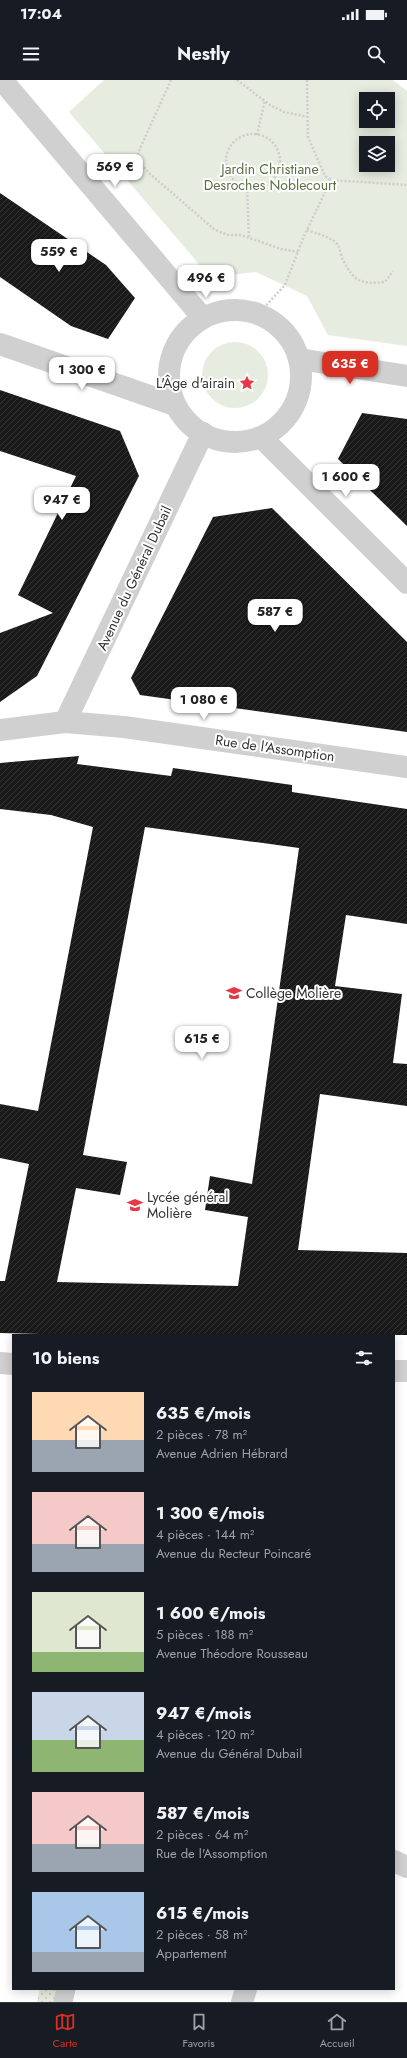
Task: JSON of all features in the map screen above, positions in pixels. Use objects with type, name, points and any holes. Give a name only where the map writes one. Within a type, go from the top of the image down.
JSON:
[{"type":"street","points":[[2,80],[204,318]]},
{"type":"street","points":[[240,310],[258,314],[277,324],[291,340],[299,359],[301,378],[298,396],[290,413],[278,427],[261,436],[247,441],[232,442],[217,440],[190,424],[175,405],[169,388],[169,374],[174,351],[186,332],[204,318],[221,311],[240,310]]},
{"type":"street","points":[[0,344],[175,405]]},
{"type":"street","points":[[299,359],[407,376]]},
{"type":"street","name":"Avenue du Général Dubail","points":[[65,722],[203,433]]},
{"type":"street","points":[[261,436],[407,583]]},
{"type":"street","name":"Rue de l'Assomption","points":[[0,730],[65,722],[124,727],[407,767]]},
{"type":"street","points":[[0,1363],[12,1364]]},
{"type":"street","points":[[395,1371],[407,1371]]},
{"type":"street","points":[[395,1861],[407,1867]]},
{"type":"street","points":[[63,2002],[66,1990]]},
{"type":"street","points":[[242,2002],[246,1990]]},
{"type":"path","points":[[171,80],[138,153],[140,163],[161,184],[215,230],[249,238],[282,250],[298,252]]},
{"type":"path","points":[[237,80],[264,100],[284,112],[308,117]]},
{"type":"path","points":[[307,80],[308,136],[312,148],[326,176],[331,180],[407,185]]},
{"type":"path","points":[[257,135],[264,100]]},
{"type":"path","points":[[250,134],[257,135],[270,140],[279,153],[280,167],[274,179],[264,186],[252,188],[237,183],[231,177],[226,165],[227,153],[233,142],[250,134]]},
{"type":"path","points":[[258,314],[285,285],[307,230],[331,180]]},
{"type":"path","points":[[247,187],[249,238]]},
{"type":"path","points":[[307,230],[330,238],[338,246],[342,259],[353,277],[364,284],[385,282],[393,271]]},
{"type":"green space","name":"Jardin Christiane Desroches Noblecourt","points":[[104,80],[393,80],[407,91],[407,346],[328,335],[307,296],[256,272],[210,277],[69,112]]},
{"type":"green space","points":[[235,342],[248,344],[258,352],[266,362],[268,375],[266,388],[258,398],[248,406],[235,408],[222,406],[212,398],[204,388],[202,375],[204,362],[212,352],[222,344]]},
{"type":"green space","points":[[40,1990],[57,1990],[55,2002],[37,2002]]},
{"type":"building","points":[[0,193],[106,265],[135,298],[108,339],[71,326],[0,277]]},
{"type":"building","points":[[0,390],[120,431],[139,476],[37,676],[0,702],[0,633],[53,613],[18,595],[76,476],[0,451]]},
{"type":"building","points":[[362,413],[407,419],[407,526],[338,459]]},
{"type":"building","points":[[272,508],[407,642],[407,732],[140,695],[131,678],[213,517]]},
{"type":"building","points":[[79,756],[77,764],[171,776],[173,768],[292,785],[292,792],[407,809],[407,924],[346,915],[335,986],[402,994],[393,1063],[407,1064],[407,1106],[320,1094],[298,1250],[407,1253],[407,1335],[0,1333],[0,1281],[5,1281],[29,1164],[0,1158],[0,1104],[38,1111],[93,827],[51,815],[0,809],[0,763]],"holes":[[[145,827],[299,848],[252,1184],[210,1176],[205,1210],[248,1217],[238,1286],[57,1282],[76,1188],[120,1195],[127,1162],[83,1155]]]},
{"type":"place","name":"L'Âge d'airain","points":[[247,383]]},
{"type":"place","name":"Collège Molière","points":[[234,993]]},
{"type":"place","name":"Lycée général Molière","points":[[135,1205]]}]
